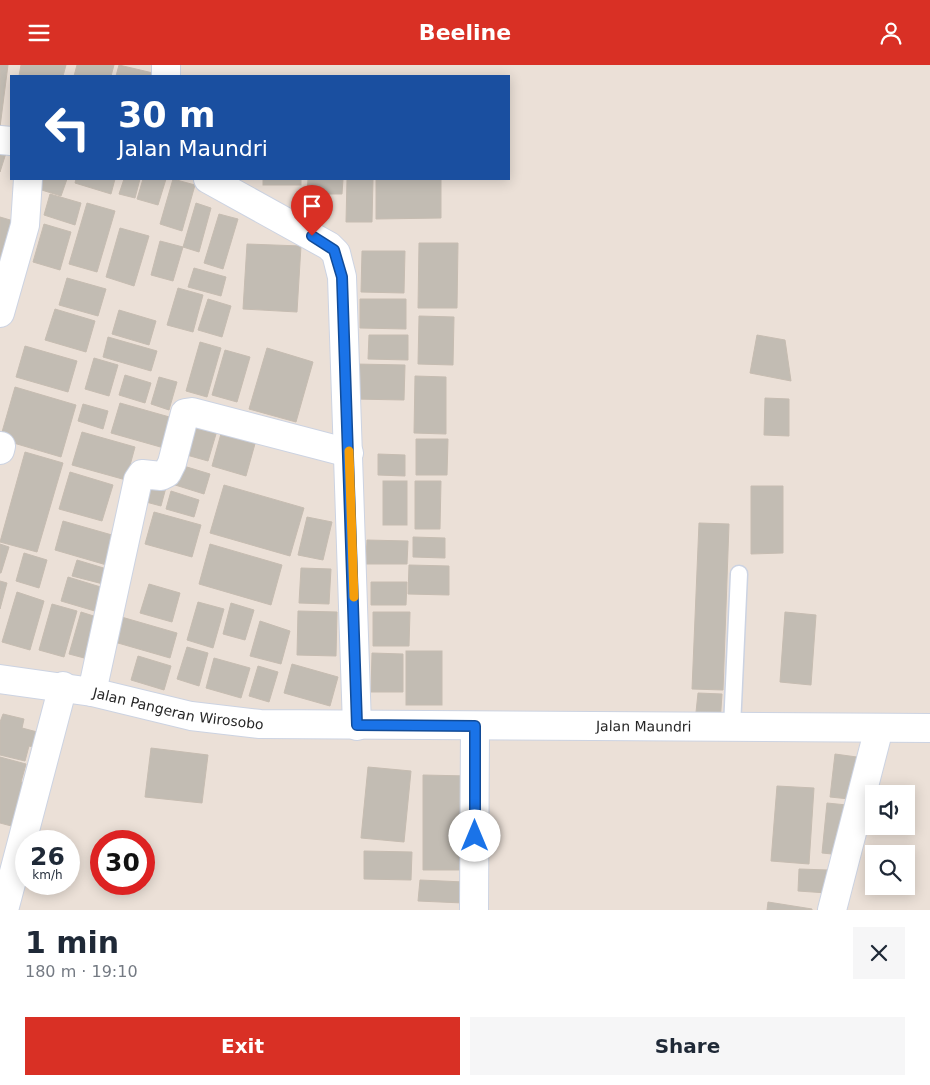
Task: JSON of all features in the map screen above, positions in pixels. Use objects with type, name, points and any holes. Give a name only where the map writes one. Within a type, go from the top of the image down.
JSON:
[{"type":"street","points":[[0,313],[5,276],[26,219],[28,180]]},
{"type":"street","points":[[210,180],[329,245],[336,253],[342,277],[357,725]]},
{"type":"street","points":[[92,692],[138,480],[142,474],[161,475],[169,470],[185,413],[192,412],[349,453]]},
{"type":"street","name":"Jalan Pangeran Wirosobo","points":[[0,679],[92,692],[199,717],[260,724],[357,725]]},
{"type":"street","points":[[4,910],[64,687]]},
{"type":"street","name":"Jalan Maundri","points":[[357,725],[930,728]]},
{"type":"street","points":[[474,910],[475,726]]},
{"type":"street","points":[[832,910],[880,728]]},
{"type":"lane","points":[[732,727],[739,574]]},
{"type":"building","points":[[0,65],[8,65],[0,127]]},
{"type":"building","points":[[21,65],[66,65],[63,75],[19,75]]},
{"type":"building","points":[[77,65],[114,65],[111,75],[74,75]]},
{"type":"building","points":[[119,65],[153,73],[153,75],[116,75]]},
{"type":"building","points":[[0,152],[6,153],[0,172]]},
{"type":"building","points":[[34,180],[67,180],[61,196],[32,187]]},
{"type":"building","points":[[76,180],[115,180],[111,194],[75,183]]},
{"type":"building","points":[[124,180],[140,180],[135,198],[119,194]]},
{"type":"building","points":[[143,180],[166,180],[158,205],[137,199]]},
{"type":"building","points":[[173,180],[195,185],[182,231],[160,224]]},
{"type":"building","points":[[263,180],[301,180],[301,185],[263,185]]},
{"type":"building","points":[[308,180],[343,180],[342,194],[307,194]]},
{"type":"building","points":[[347,180],[373,180],[372,222],[346,222]]},
{"type":"building","points":[[376,180],[441,180],[441,218],[376,219]]},
{"type":"building","points":[[50,194],[81,203],[75,225],[44,215]]},
{"type":"building","points":[[87,203],[115,211],[97,272],[69,264]]},
{"type":"building","points":[[196,203],[211,208],[199,252],[183,247]]},
{"type":"building","points":[[219,214],[238,219],[223,269],[204,263]]},
{"type":"building","points":[[0,217],[24,224],[12,264],[0,261]]},
{"type":"building","points":[[44,224],[71,232],[60,270],[33,262]]},
{"type":"building","points":[[120,228],[149,236],[134,286],[106,277]]},
{"type":"building","points":[[160,241],[183,247],[173,281],[151,275]]},
{"type":"building","points":[[419,243],[458,243],[457,308],[418,308]]},
{"type":"building","points":[[247,244],[301,246],[297,312],[243,309]]},
{"type":"building","points":[[362,251],[405,251],[404,293],[361,292]]},
{"type":"building","points":[[194,268],[226,277],[221,296],[188,287]]},
{"type":"building","points":[[67,278],[106,289],[98,316],[59,305]]},
{"type":"building","points":[[178,288],[203,295],[193,332],[167,325]]},
{"type":"building","points":[[208,299],[231,306],[222,337],[198,330]]},
{"type":"building","points":[[360,299],[406,299],[406,329],[360,328]]},
{"type":"building","points":[[55,309],[95,321],[86,352],[45,340]]},
{"type":"building","points":[[119,310],[156,321],[149,345],[112,334]]},
{"type":"building","points":[[419,316],[454,317],[453,365],[418,364]]},
{"type":"building","points":[[369,335],[408,335],[408,360],[368,359]]},
{"type":"building","points":[[757,335],[785,340],[791,381],[750,373]]},
{"type":"building","points":[[108,337],[157,351],[151,371],[103,357]]},
{"type":"building","points":[[200,342],[221,348],[207,397],[186,391]]},
{"type":"building","points":[[25,346],[77,361],[68,392],[16,377]]},
{"type":"building","points":[[267,348],[313,362],[296,422],[249,409]]},
{"type":"building","points":[[225,350],[250,357],[237,402],[212,395]]},
{"type":"building","points":[[94,358],[118,365],[109,396],[85,389]]},
{"type":"building","points":[[355,364],[405,365],[404,400],[354,399]]},
{"type":"building","points":[[125,375],[151,383],[145,403],[119,395]]},
{"type":"building","points":[[415,376],[446,377],[446,434],[414,433]]},
{"type":"building","points":[[159,377],[177,382],[169,410],[151,404]]},
{"type":"building","points":[[15,387],[76,405],[61,457],[0,439]]},
{"type":"building","points":[[765,398],[789,399],[789,436],[764,435]]},
{"type":"building","points":[[120,403],[173,418],[164,448],[111,433]]},
{"type":"building","points":[[83,404],[108,411],[103,429],[78,421]]},
{"type":"building","points":[[187,415],[219,424],[208,461],[176,452]]},
{"type":"building","points":[[224,423],[258,433],[246,476],[212,466]]},
{"type":"building","points":[[82,432],[135,447],[126,480],[72,465]]},
{"type":"building","points":[[416,439],[448,439],[447,475],[416,475]]},
{"type":"building","points":[[25,452],[63,463],[37,552],[0,542]]},
{"type":"building","points":[[378,454],[405,455],[405,476],[378,475]]},
{"type":"building","points":[[177,464],[210,474],[204,494],[172,484]]},
{"type":"building","points":[[70,472],[113,485],[102,521],[59,509]]},
{"type":"building","points":[[154,476],[168,480],[161,506],[146,502]]},
{"type":"building","points":[[383,481],[407,481],[407,525],[383,525]]},
{"type":"building","points":[[415,481],[441,481],[440,529],[415,529]]},
{"type":"building","points":[[224,485],[304,508],[290,556],[210,533]]},
{"type":"building","points":[[751,486],[783,486],[783,553],[751,554]]},
{"type":"building","points":[[171,491],[199,500],[194,517],[166,509]]},
{"type":"building","points":[[154,512],[201,525],[192,557],[145,544]]},
{"type":"building","points":[[307,517],[332,522],[323,560],[298,555]]},
{"type":"building","points":[[63,521],[119,537],[110,566],[55,550]]},
{"type":"building","points":[[699,523],[729,524],[723,690],[692,689]]},
{"type":"building","points":[[413,537],[445,538],[445,558],[413,557]]},
{"type":"building","points":[[367,540],[408,541],[407,564],[366,564]]},
{"type":"building","points":[[0,544],[9,547],[1,573],[0,573]]},
{"type":"building","points":[[210,544],[282,565],[271,605],[199,584]]},
{"type":"building","points":[[24,553],[47,560],[39,588],[16,581]]},
{"type":"building","points":[[77,560],[107,569],[103,584],[72,576]]},
{"type":"building","points":[[409,565],[449,566],[449,595],[408,594]]},
{"type":"building","points":[[301,568],[331,569],[329,604],[299,603]]},
{"type":"building","points":[[68,577],[104,588],[98,612],[61,601]]},
{"type":"building","points":[[0,581],[7,583],[0,609]]},
{"type":"building","points":[[371,582],[407,582],[406,605],[371,605]]},
{"type":"building","points":[[149,584],[180,593],[172,622],[140,613]]},
{"type":"building","points":[[17,592],[44,601],[30,650],[2,642]]},
{"type":"building","points":[[198,602],[224,609],[213,648],[187,640]]},
{"type":"building","points":[[231,603],[254,610],[245,640],[223,634]]},
{"type":"building","points":[[52,604],[77,611],[64,657],[39,650]]},
{"type":"building","points":[[298,611],[337,612],[336,656],[297,655]]},
{"type":"building","points":[[81,612],[100,618],[88,659],[69,654]]},
{"type":"building","points":[[373,612],[410,612],[409,646],[373,646]]},
{"type":"building","points":[[785,612],[816,615],[811,685],[780,682]]},
{"type":"building","points":[[118,616],[177,633],[170,658],[111,641]]},
{"type":"building","points":[[260,621],[290,631],[281,664],[250,656]]},
{"type":"building","points":[[187,647],[208,653],[199,686],[177,679]]},
{"type":"building","points":[[406,651],[442,651],[442,705],[406,705]]},
{"type":"building","points":[[372,653],[403,654],[403,692],[371,692]]},
{"type":"building","points":[[138,656],[171,666],[164,690],[131,680]]},
{"type":"building","points":[[214,658],[250,668],[241,698],[206,688]]},
{"type":"building","points":[[292,664],[338,677],[330,706],[284,693]]},
{"type":"building","points":[[258,666],[278,672],[269,702],[249,696]]},
{"type":"building","points":[[698,693],[722,694],[720,724],[695,722]]},
{"type":"building","points":[[3,714],[24,719],[22,728],[45,734],[42,749],[29,746],[25,761],[0,755],[0,722]]},
{"type":"building","points":[[151,748],[208,755],[202,803],[145,797]]},
{"type":"building","points":[[835,754],[864,758],[859,800],[830,797]]},
{"type":"building","points":[[0,757],[26,764],[21,782],[30,784],[19,828],[0,823]]},
{"type":"building","points":[[368,767],[411,771],[404,842],[361,838]]},
{"type":"building","points":[[423,775],[468,776],[467,870],[423,870]]},
{"type":"building","points":[[777,786],[814,788],[809,864],[771,861]]},
{"type":"building","points":[[827,803],[847,805],[842,855],[822,853]]},
{"type":"building","points":[[364,851],[412,852],[411,880],[364,879]]},
{"type":"building","points":[[799,869],[828,870],[827,893],[798,891]]},
{"type":"building","points":[[420,880],[464,882],[463,903],[418,901]]},
{"type":"building","points":[[768,902],[812,909],[812,910],[767,910]]},
{"type":"slow traffic","points":[[349,451],[354,597]]},
{"type":"route","points":[[312,236],[329,245],[334,250],[342,277],[357,725],[475,726],[475,836]]}]
